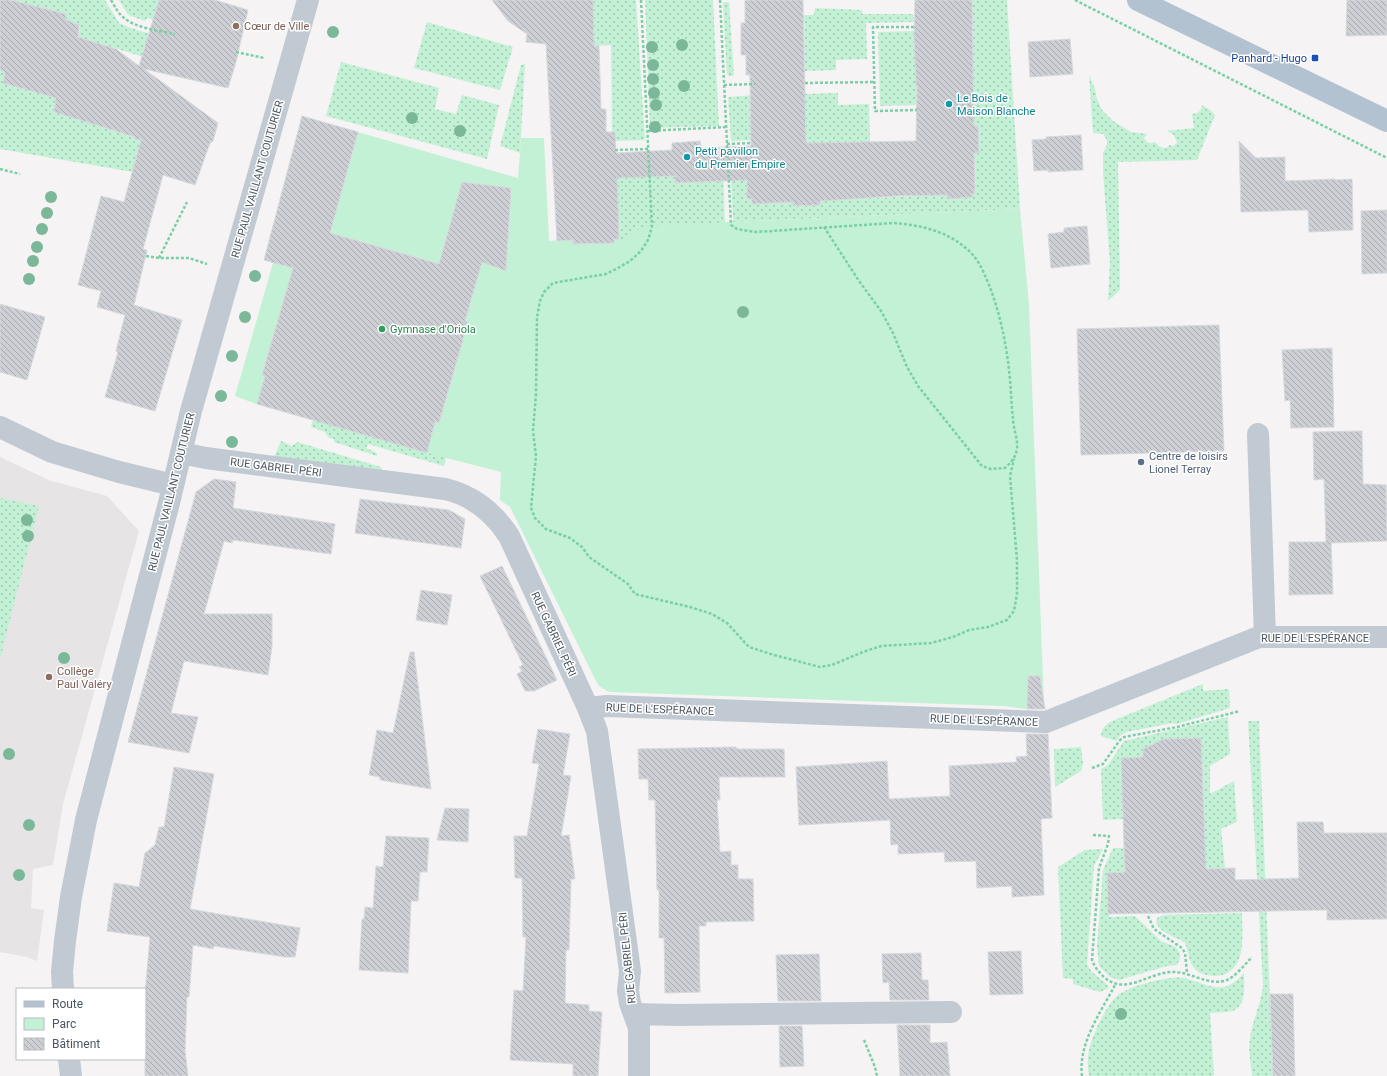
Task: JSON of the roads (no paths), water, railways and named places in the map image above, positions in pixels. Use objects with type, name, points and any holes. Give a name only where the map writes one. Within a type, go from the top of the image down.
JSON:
[{"type":"main road","points":[[1138,0],[1387,121]]},
{"type":"street","name":"RUE PAUL VAILLANT COUTURIER","points":[[63,988],[62,972],[64,941],[86,820],[191,411],[308,0]]},
{"type":"street","points":[[0,426],[52,452],[119,472],[173,485]]},
{"type":"street","points":[[1258,434],[1265,637]]},
{"type":"street","name":"RUE GABRIEL PÉRI","points":[[181,453],[206,458],[445,489],[456,492],[474,501],[498,520],[509,536],[588,708],[594,722],[599,741],[630,971],[628,991],[639,1035],[639,1076]]},
{"type":"street","name":"RUE DE L'ESPÉRANCE","points":[[588,708],[607,706],[1046,722],[1259,637],[1387,638]]},
{"type":"street","points":[[634,1014],[678,1015],[951,1012]]},
{"type":"street","points":[[69,1060],[71,1076]]},
{"type":"place","name":"Cœur de Ville","points":[[236,26]]},
{"type":"place","name":"Panhard - Hugo","points":[[1315,58]]},
{"type":"place","name":"Le Bois de Maison Blanche","points":[[949,104]]},
{"type":"place","name":"Petit pavillon du Premier Empire","points":[[687,157]]},
{"type":"place","name":"Gymnase d'Oriola","points":[[382,329]]},
{"type":"place","name":"Centre de loisirs Lionel Terray","points":[[1141,462]]},
{"type":"place","name":"Collège Paul Valéry","points":[[49,677]]}]
